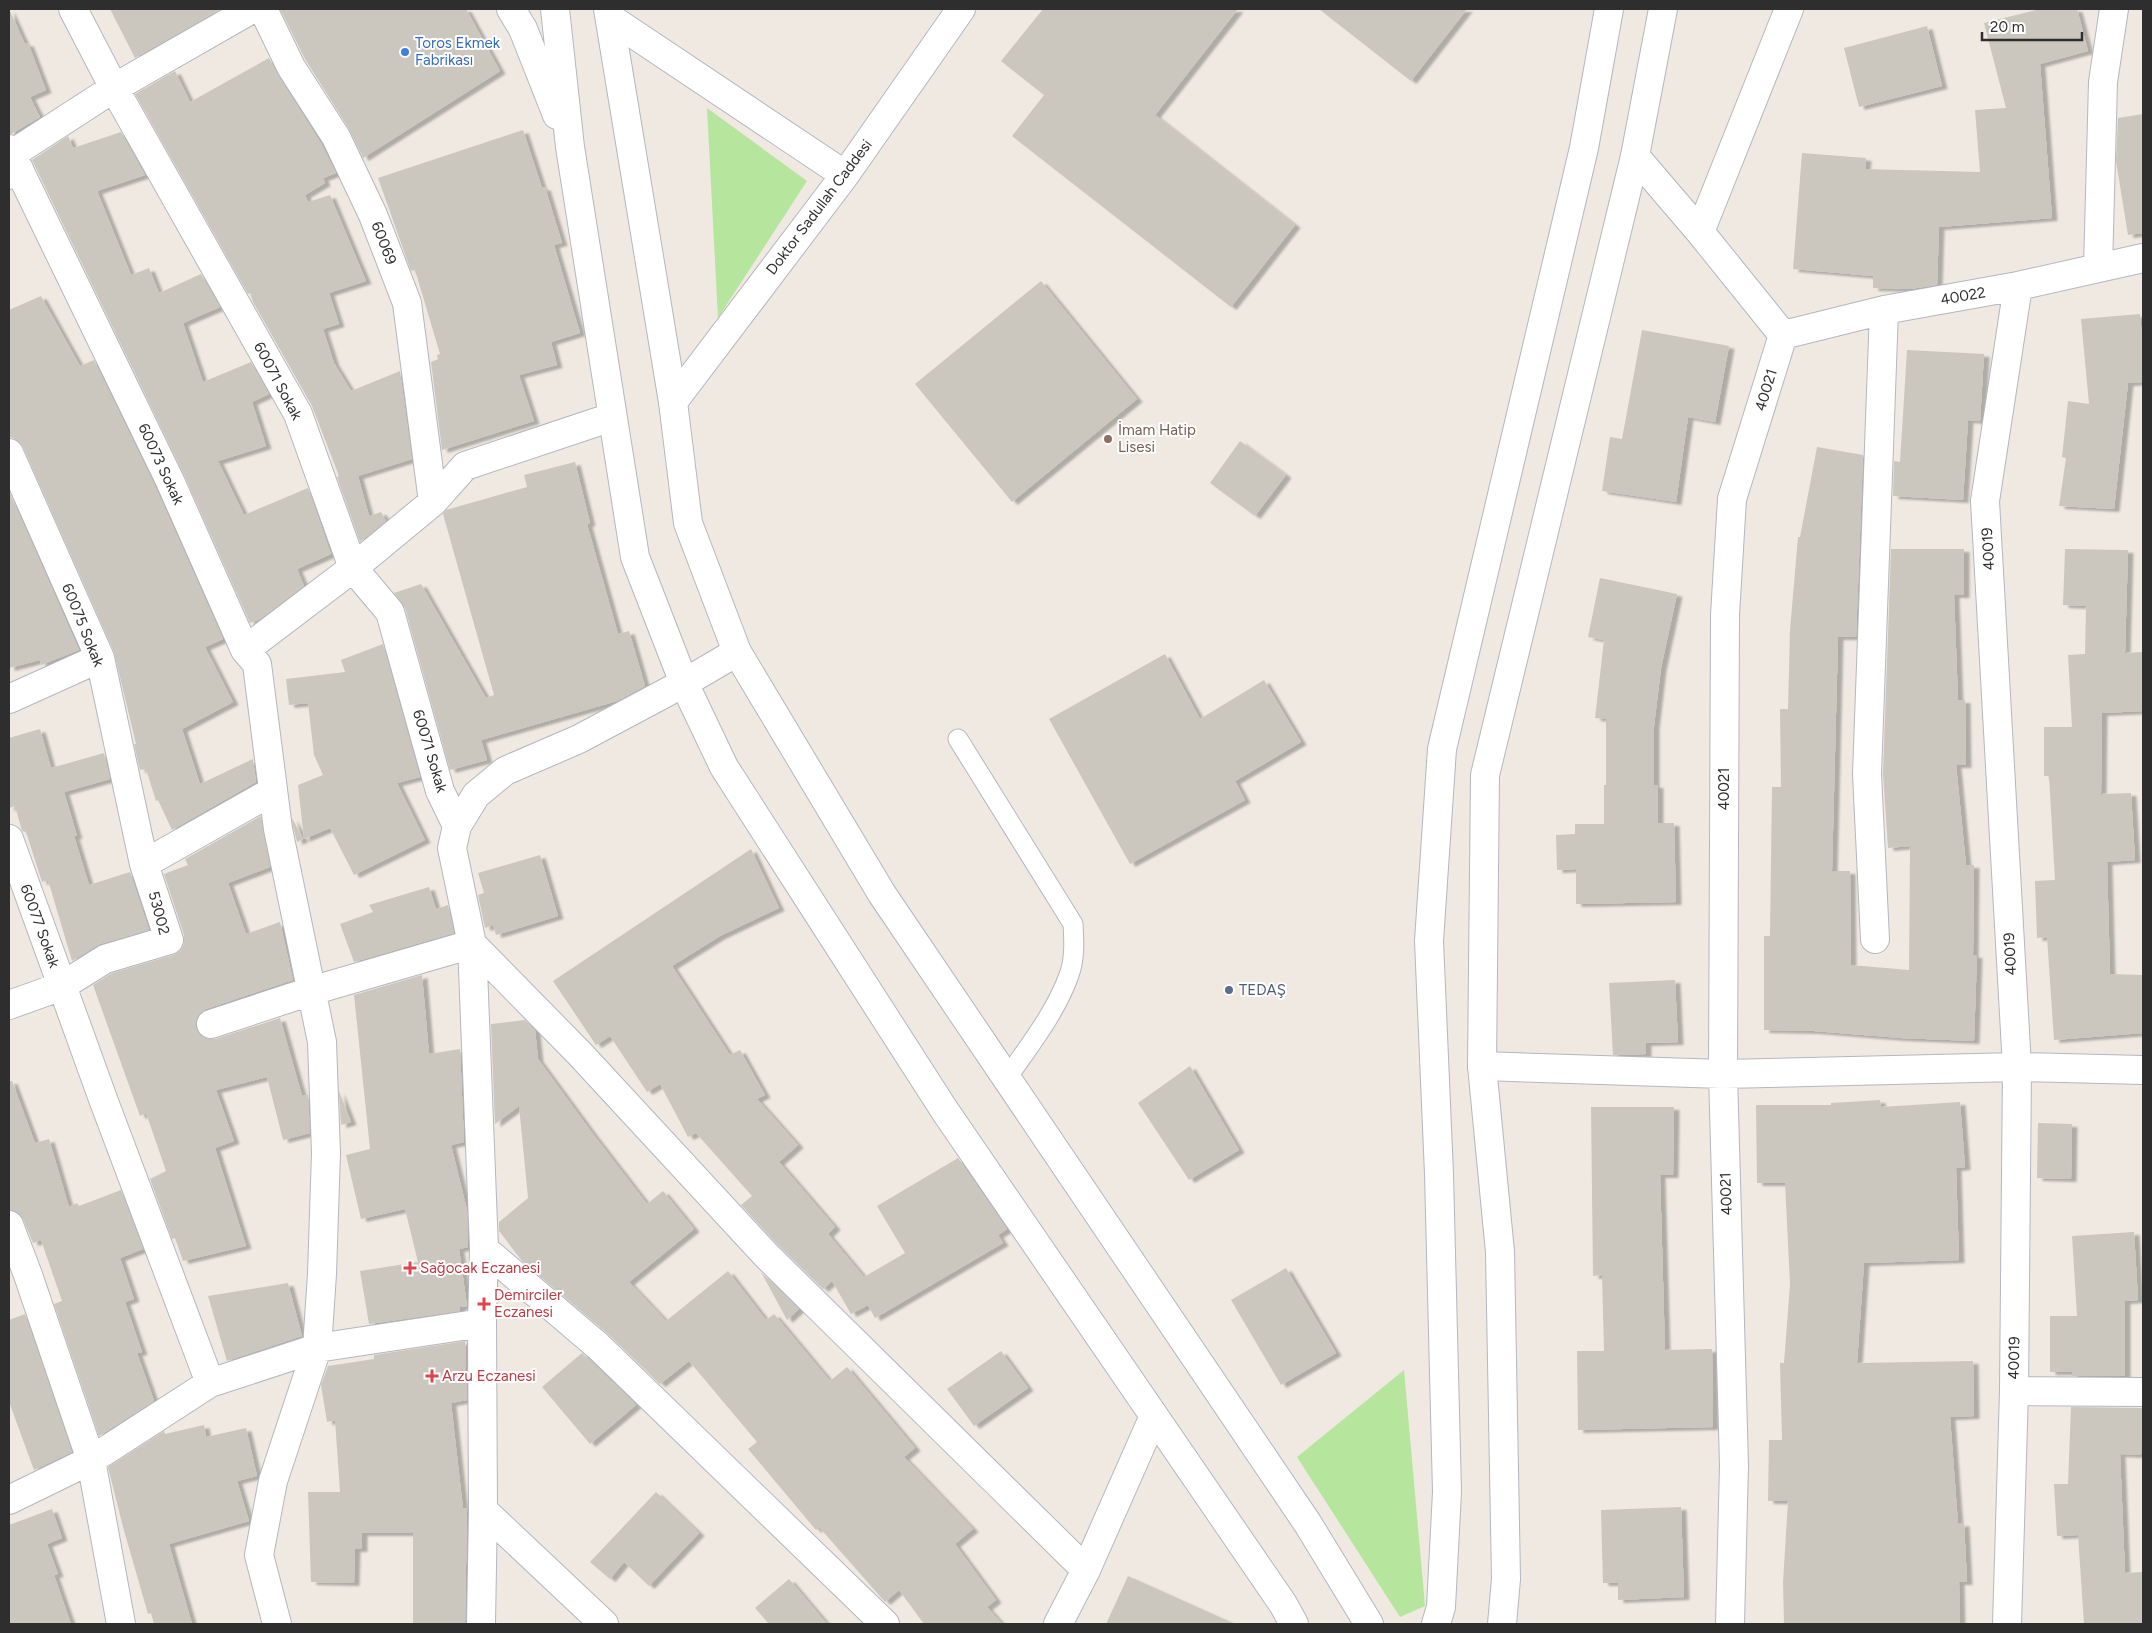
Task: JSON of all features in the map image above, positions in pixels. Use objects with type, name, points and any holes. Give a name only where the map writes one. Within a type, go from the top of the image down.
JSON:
[{"type":"street","name":"60071 Sokak","points":[[73,9],[114,88],[298,414],[353,568],[390,612],[440,791],[457,826]]},
{"type":"street","points":[[12,162],[114,88],[252,9]]},
{"type":"street","name":"60069","points":[[264,9],[291,68],[336,137],[373,215],[407,303],[433,502]]},
{"type":"street","points":[[511,9],[523,29],[570,147]]},
{"type":"street","points":[[555,9],[570,147],[636,557],[684,683],[724,767],[945,1111],[1283,1604],[1294,1624]]},
{"type":"street","name":"Doktor Sadullah Caddesi","points":[[673,402],[845,175],[961,9]]},
{"type":"street","points":[[1436,1624],[1441,1607],[1447,1492],[1439,1174],[1429,941],[1442,749],[1584,148],[1609,9]]},
{"type":"street","points":[[1502,1624],[1506,1580],[1500,1252],[1482,1066],[1485,775],[1635,156],[1663,9]]},
{"type":"street","points":[[1700,232],[1789,9]]},
{"type":"street","points":[[2098,268],[2103,82],[2114,9]]},
{"type":"street","points":[[605,12],[845,175]]},
{"type":"street","points":[[605,12],[673,402],[688,523],[737,652],[882,894],[1308,1524],[1369,1624]]},
{"type":"street","points":[[1635,156],[1700,232],[1783,335]]},
{"type":"street","name":"60073 Sokak","points":[[12,162],[170,480],[245,650],[257,664],[278,830],[322,1042],[326,1153],[322,1274],[317,1348],[273,1481],[259,1555],[277,1624]]},
{"type":"street","name":"40022","points":[[1783,335],[1884,310],[2018,286],[2143,258]]},
{"type":"street","name":"40019","points":[[2007,1624],[2014,1391],[2017,1066],[1985,502],[2018,286]]},
{"type":"street","points":[[1875,939],[1867,774],[1884,310]]},
{"type":"street","name":"40021","points":[[1730,1624],[1734,1465],[1723,1074],[1725,615],[1732,500],[1783,335]]},
{"type":"street","points":[[245,650],[353,568],[433,502],[466,466],[612,417]]},
{"type":"street","name":"60075 Sokak","points":[[9,453],[100,658],[144,864]]},
{"type":"street","points":[[480,1624],[483,1510],[482,1323],[484,1250],[472,944],[452,848],[457,826],[476,795],[505,771],[579,739],[684,683],[737,652]]},
{"type":"street","points":[[9,698],[100,658]]},
{"type":"street","points":[[144,864],[273,791]]},
{"type":"street","name":"60077 Sokak","points":[[9,839],[210,1383]]},
{"type":"street","name":"53002","points":[[9,1005],[62,986],[105,959],[168,940],[144,864]]},
{"type":"street","points":[[211,1024],[311,991],[472,944]]},
{"type":"street","points":[[472,944],[580,1054],[766,1255],[1086,1570]]},
{"type":"street","points":[[1482,1066],[1723,1074],[2017,1066],[2143,1070]]},
{"type":"street","points":[[9,1225],[91,1460],[121,1624]]},
{"type":"street","points":[[484,1250],[598,1346],[885,1624]]},
{"type":"street","points":[[9,1500],[91,1460],[210,1383],[317,1348],[482,1323]]},
{"type":"street","points":[[2014,1391],[2143,1392]]},
{"type":"street","points":[[1058,1624],[1086,1570],[1154,1416]]},
{"type":"street","points":[[483,1510],[604,1624]]},
{"type":"lane","points":[[958,739],[1073,924],[1074,948],[1070,974],[1043,1024],[1007,1078]]},
{"type":"green space","points":[[707,108],[807,181],[718,318]]},
{"type":"green space","points":[[1404,1370],[1425,1606],[1400,1617],[1297,1457]]},
{"type":"building","points":[[9,9],[25,44],[28,43],[46,90],[30,97],[40,117],[11,134],[9,134]]},
{"type":"building","points":[[110,9],[221,9],[135,58]]},
{"type":"building","points":[[280,9],[466,9],[500,71],[363,158],[349,129],[305,59]]},
{"type":"building","points":[[1043,9],[1238,9],[1155,115],[1295,225],[1231,307],[1012,136],[1044,95],[1001,61]]},
{"type":"building","points":[[1319,9],[1467,9],[1411,81]]},
{"type":"building","points":[[2040,9],[2077,9],[2088,51],[2040,64],[2052,218],[1939,227],[1937,285],[1910,289],[1873,288],[1873,276],[1793,269],[1802,153],[1866,158],[1865,169],[1980,172],[1975,110],[2006,108],[1984,23]]},
{"type":"building","points":[[1927,26],[1942,86],[1859,107],[1844,48]]},
{"type":"building","points":[[269,58],[322,145],[336,173],[323,178],[325,183],[305,195],[308,202],[330,195],[366,281],[329,293],[339,324],[323,329],[334,363],[351,391],[400,371],[412,459],[358,476],[369,516],[381,512],[386,521],[360,542],[337,477],[339,476],[312,406],[253,302],[250,293],[248,294],[135,94],[175,71],[190,102]]},
{"type":"building","points":[[2143,114],[2143,233],[2128,235],[2116,161],[2118,118]]},
{"type":"building","points":[[523,130],[542,188],[545,187],[562,243],[554,245],[580,333],[551,342],[557,365],[519,375],[534,421],[442,450],[431,362],[438,359],[437,355],[440,354],[415,270],[411,271],[378,178]]},
{"type":"building","points":[[121,132],[145,175],[97,191],[131,275],[149,268],[159,293],[201,274],[220,307],[183,323],[203,382],[251,362],[269,394],[252,402],[266,446],[218,461],[244,515],[308,488],[331,554],[297,569],[304,586],[260,619],[250,623],[184,475],[32,160],[68,136],[73,148]]},
{"type":"building","points":[[1041,281],[1137,399],[1012,502],[915,384]]},
{"type":"building","points":[[41,296],[80,366],[94,360],[156,488],[223,639],[205,647],[233,702],[182,729],[200,784],[253,759],[256,782],[172,830],[158,800],[156,801],[146,769],[140,770],[134,744],[136,744],[114,652],[23,447],[18,440],[10,437],[9,434],[9,310]]},
{"type":"building","points":[[2140,314],[2143,382],[2128,383],[2114,509],[2059,506],[2066,458],[2062,457],[2068,401],[2089,404],[2081,319]]},
{"type":"building","points":[[1642,330],[1729,346],[1715,422],[1688,417],[1676,502],[1602,491],[1610,437],[1622,439]]},
{"type":"building","points":[[1907,350],[1984,354],[1980,421],[1968,420],[1963,500],[1893,496],[1894,461],[1900,462]]},
{"type":"building","points":[[1240,441],[1286,475],[1255,516],[1210,483]]},
{"type":"building","points":[[1817,447],[1863,455],[1856,637],[1838,637],[1832,871],[1850,871],[1851,965],[1909,970],[1910,846],[1888,848],[1883,774],[1891,549],[1964,549],[1964,595],[1954,595],[1958,700],[1965,700],[1966,765],[1956,765],[1966,865],[1974,865],[1973,955],[1977,955],[1974,1041],[1901,1038],[1814,1031],[1764,1030],[1764,936],[1770,936],[1772,787],[1781,787],[1780,709],[1788,709],[1790,630],[1798,537],[1800,537]]},
{"type":"building","points":[[575,462],[590,523],[587,524],[618,634],[629,631],[645,686],[617,701],[481,740],[487,760],[450,770],[405,608],[394,593],[421,584],[486,698],[494,695],[443,514],[446,510],[527,487],[524,475]]},
{"type":"building","points":[[9,491],[79,650],[41,665],[40,660],[9,668]]},
{"type":"building","points":[[2065,549],[2128,550],[2125,653],[2143,652],[2143,711],[2102,713],[2101,794],[2131,793],[2135,860],[2107,862],[2110,974],[2143,975],[2143,1033],[2054,1040],[2047,937],[2037,938],[2035,881],[2055,880],[2049,776],[2044,776],[2044,727],[2072,727],[2068,655],[2085,654],[2086,606],[2063,605]]},
{"type":"building","points":[[1600,578],[1677,594],[1661,668],[1654,726],[1654,785],[1658,785],[1658,823],[1674,823],[1676,902],[1576,904],[1576,869],[1557,870],[1556,835],[1575,834],[1575,824],[1604,824],[1606,719],[1595,718],[1604,640],[1588,637]]},
{"type":"building","points":[[383,644],[420,777],[397,783],[425,840],[354,875],[330,828],[304,839],[298,785],[323,775],[314,755],[308,703],[289,705],[286,679],[345,672],[341,660]]},
{"type":"building","points":[[1165,654],[1200,719],[1264,680],[1301,742],[1235,781],[1245,800],[1130,864],[1049,719]]},
{"type":"building","points":[[40,729],[51,768],[104,753],[110,779],[64,792],[77,836],[74,836],[89,885],[130,872],[149,930],[100,944],[72,961],[48,880],[42,882],[26,832],[22,831],[15,806],[9,808],[9,738]]},
{"type":"building","points":[[261,816],[270,867],[228,883],[246,934],[280,922],[293,980],[206,1009],[199,1014],[196,1028],[201,1036],[215,1039],[280,1018],[302,1096],[308,1095],[310,1133],[283,1140],[267,1077],[216,1090],[234,1141],[215,1148],[246,1246],[183,1261],[175,1238],[172,1239],[150,1179],[166,1171],[146,1113],[140,1116],[93,985],[112,973],[173,955],[180,951],[184,944],[184,935],[164,874],[188,865],[185,859]]},
{"type":"building","points":[[292,818],[303,839],[297,842],[293,826]]},
{"type":"building","points":[[751,849],[779,908],[720,936],[672,966],[730,1055],[740,1050],[765,1095],[757,1099],[798,1145],[779,1162],[835,1227],[828,1234],[864,1277],[905,1253],[877,1206],[958,1158],[1007,1229],[998,1235],[1003,1243],[875,1318],[868,1305],[851,1314],[832,1281],[823,1289],[777,1244],[741,1205],[752,1196],[696,1133],[688,1137],[660,1084],[647,1092],[610,1036],[596,1045],[553,981]]},
{"type":"building","points":[[540,855],[558,916],[496,935],[493,925],[485,928],[478,895],[484,893],[478,873]]},
{"type":"building","points":[[429,887],[436,909],[448,905],[454,933],[354,962],[340,924],[373,912],[369,905]]},
{"type":"building","points":[[422,975],[429,1054],[460,1049],[464,1142],[451,1145],[467,1210],[468,1247],[459,1249],[467,1306],[460,1307],[460,1311],[369,1324],[360,1271],[418,1262],[405,1209],[361,1219],[346,1155],[370,1149],[354,995]]},
{"type":"building","points":[[1675,980],[1678,1042],[1646,1043],[1646,1054],[1613,1055],[1609,983]]},
{"type":"building","points":[[525,1020],[535,1030],[538,1059],[647,1204],[663,1191],[694,1229],[629,1282],[666,1321],[728,1271],[766,1320],[774,1314],[830,1381],[847,1367],[915,1448],[904,1457],[973,1529],[955,1544],[996,1600],[987,1607],[1002,1624],[924,1624],[899,1590],[885,1602],[819,1527],[816,1530],[748,1449],[757,1442],[689,1361],[660,1384],[608,1334],[522,1261],[499,1231],[499,1222],[528,1198],[519,1106],[495,1124],[491,1024]]},
{"type":"building","points":[[1190,1066],[1239,1150],[1189,1180],[1138,1103]]},
{"type":"building","points":[[9,1081],[12,1081],[35,1143],[49,1139],[69,1207],[77,1203],[79,1206],[121,1190],[143,1249],[120,1258],[134,1299],[125,1302],[142,1352],[137,1353],[154,1401],[99,1436],[54,1304],[62,1301],[41,1240],[33,1243],[23,1219],[18,1213],[9,1210]]},
{"type":"building","points":[[339,1091],[351,1122],[341,1125]]},
{"type":"building","points":[[1880,1100],[1881,1107],[1960,1102],[1965,1167],[1956,1168],[1959,1260],[1864,1263],[1857,1363],[1973,1361],[1974,1416],[1950,1417],[1958,1524],[1964,1523],[1967,1582],[1959,1582],[1960,1624],[1784,1624],[1783,1582],[1788,1501],[1768,1501],[1769,1440],[1782,1440],[1780,1363],[1784,1363],[1790,1284],[1785,1183],[1757,1183],[1756,1105],[1831,1105],[1831,1103]]},
{"type":"building","points":[[1591,1107],[1674,1107],[1673,1175],[1660,1175],[1665,1350],[1712,1349],[1713,1427],[1578,1430],[1577,1351],[1604,1351],[1602,1275],[1593,1276]]},
{"type":"building","points":[[2038,1123],[2072,1124],[2071,1179],[2037,1178]]},
{"type":"building","points":[[2134,1232],[2138,1300],[2125,1301],[2125,1376],[2072,1376],[2072,1372],[2050,1372],[2050,1316],[2077,1316],[2072,1236]]},
{"type":"building","points":[[1286,1268],[1336,1353],[1281,1385],[1231,1300]]},
{"type":"building","points":[[761,1272],[799,1309],[787,1320]]},
{"type":"building","points":[[288,1283],[302,1336],[227,1361],[208,1296]]},
{"type":"building","points":[[25,1314],[72,1452],[34,1470],[9,1402],[9,1320]]},
{"type":"building","points":[[465,1341],[467,1400],[451,1403],[463,1509],[467,1508],[465,1624],[413,1624],[413,1533],[362,1533],[362,1549],[355,1549],[354,1583],[311,1582],[308,1492],[340,1492],[335,1420],[327,1422],[321,1385],[328,1366],[374,1359],[374,1355]]},
{"type":"building","points":[[1001,1351],[1028,1388],[974,1426],[947,1389]]},
{"type":"building","points":[[582,1353],[636,1405],[590,1444],[542,1387]]},
{"type":"building","points":[[2071,1407],[2142,1408],[2141,1455],[2120,1454],[2125,1573],[2143,1572],[2143,1624],[2084,1624],[2078,1535],[2057,1536],[2054,1484],[2068,1484]]},
{"type":"building","points":[[204,1425],[206,1437],[246,1428],[257,1476],[237,1481],[249,1521],[169,1544],[192,1624],[154,1624],[151,1613],[148,1614],[108,1467],[164,1431],[165,1434]]},
{"type":"building","points":[[656,1492],[699,1533],[649,1586],[624,1562],[610,1579],[590,1562]]},
{"type":"building","points":[[1681,1507],[1684,1597],[1618,1600],[1618,1583],[1603,1583],[1601,1510]]},
{"type":"building","points":[[52,1509],[62,1538],[47,1544],[58,1574],[54,1575],[71,1624],[9,1624],[9,1525]]},
{"type":"building","points":[[1128,1576],[1235,1624],[1106,1624]]},
{"type":"building","points":[[789,1579],[827,1624],[769,1624],[755,1608]]},
{"type":"place","name":"Toros Ekmek Fabrikası","points":[[405,52]]},
{"type":"place","name":"İmam Hatip Lisesi","points":[[1108,439]]},
{"type":"place","name":"TEDAŞ","points":[[1229,990]]},
{"type":"place","name":"Sağocak Eczanesi","points":[[410,1268]]},
{"type":"place","name":"Demirciler Eczanesi","points":[[484,1304]]},
{"type":"place","name":"Arzu Eczanesi","points":[[432,1376]]}]
